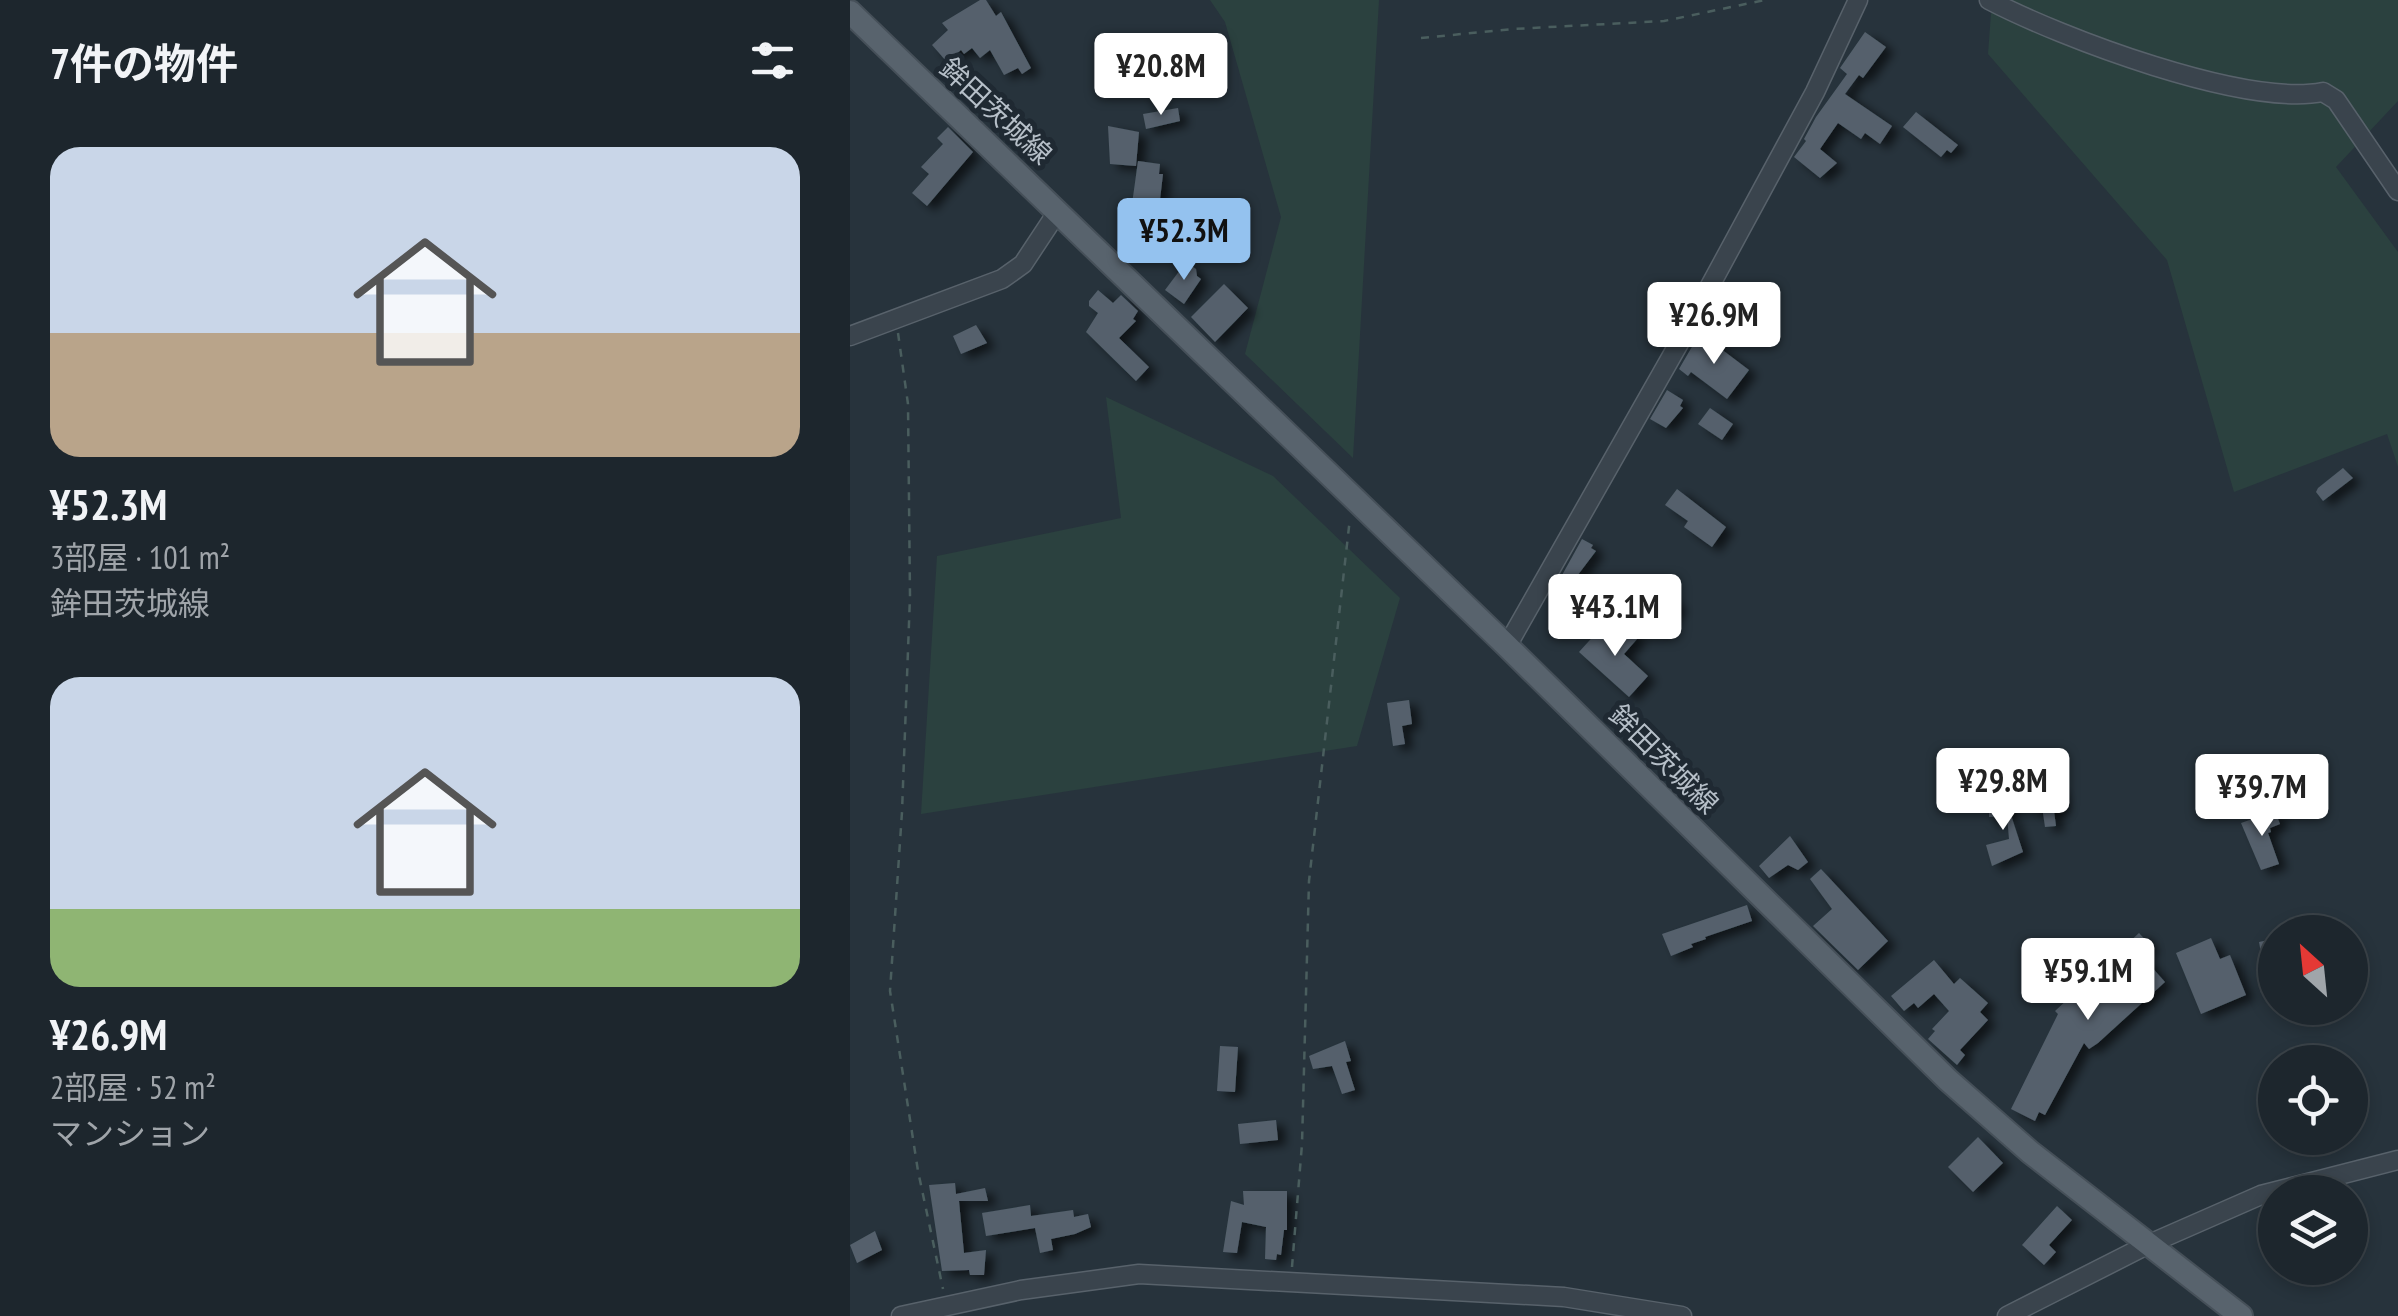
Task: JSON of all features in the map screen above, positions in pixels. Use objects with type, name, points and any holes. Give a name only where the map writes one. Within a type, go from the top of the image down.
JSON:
[{"type":"main road","name":"鉾田茨城線","points":[[850,12],[1507,646],[1948,1080],[2030,1152],[2242,1316]]},
{"type":"street","points":[[1507,646],[1687,328],[1822,78],[1858,0]]},
{"type":"street","points":[[1989,0],[2026,19],[2207,81],[2298,97],[2323,92],[2336,100],[2398,191]]},
{"type":"street","points":[[850,336],[1002,279],[1023,264],[1058,211]]},
{"type":"street","points":[[2007,1316],[2148,1245],[2261,1195],[2398,1160]]},
{"type":"street","points":[[901,1316],[946,1304],[1139,1274],[1564,1297],[1682,1316]]},
{"type":"path","points":[[1421,38],[1664,21],[1765,0]]},
{"type":"path","points":[[894,317],[908,404],[910,596],[890,991],[918,1172],[946,1304]]},
{"type":"path","points":[[1290,1281],[1302,1144],[1309,881],[1352,496]]},
{"type":"green space","points":[[1210,0],[1379,0],[1353,458],[1245,354],[1281,217],[1225,22]]},
{"type":"green space","points":[[1992,0],[2398,0],[2398,101],[2336,167],[2398,252],[2398,467],[2387,434],[2234,492],[2167,260],[1988,54]]},
{"type":"green space","points":[[1106,397],[1273,476],[1400,598],[1357,746],[921,814],[937,556],[1121,518]]},
{"type":"building","points":[[986,0],[996,16],[1001,12],[1031,68],[1022,74],[1018,68],[1004,75],[990,50],[980,58],[972,48],[964,54],[961,50],[947,62],[932,45],[948,30],[942,23]]},
{"type":"building","points":[[1865,32],[1886,47],[1863,78],[1859,75],[1845,94],[1892,126],[1880,144],[1865,133],[1861,139],[1838,123],[1820,149],[1837,163],[1820,178],[1794,157],[1847,74],[1840,68]]},
{"type":"building","points":[[1178,108],[1180,121],[1146,129],[1143,114]]},
{"type":"building","points":[[1916,112],[1958,145],[1951,153],[1947,150],[1941,157],[1903,127]]},
{"type":"building","points":[[1108,126],[1139,132],[1136,166],[1110,164]]},
{"type":"building","points":[[948,127],[973,152],[927,206],[912,193],[929,174],[921,167],[943,144],[937,138]]},
{"type":"building","points":[[1138,161],[1160,164],[1159,174],[1163,174],[1159,208],[1132,204]]},
{"type":"building","points":[[1186,262],[1201,279],[1184,304],[1165,290]]},
{"type":"building","points":[[1224,284],[1248,308],[1215,342],[1191,317]]},
{"type":"building","points":[[1098,290],[1113,303],[1121,295],[1138,311],[1133,319],[1136,321],[1119,338],[1149,367],[1136,381],[1086,332],[1098,313],[1089,301]]},
{"type":"building","points":[[976,325],[987,343],[961,354],[953,336]]},
{"type":"building","points":[[1700,333],[1749,370],[1727,399],[1691,372],[1688,376],[1679,369]]},
{"type":"building","points":[[1667,390],[1683,400],[1683,408],[1666,428],[1650,419]]},
{"type":"building","points":[[1710,408],[1733,424],[1722,440],[1698,424]]},
{"type":"building","points":[[2343,468],[2353,478],[2323,501],[2316,492],[2318,488]]},
{"type":"building","points":[[1677,489],[1726,527],[1712,547],[1684,527],[1688,521],[1665,505]]},
{"type":"building","points":[[1582,539],[1596,551],[1571,584],[1561,577]]},
{"type":"building","points":[[1656,588],[1679,606],[1659,629],[1637,611]]},
{"type":"building","points":[[1620,623],[1638,638],[1624,654],[1648,676],[1629,697],[1579,652],[1598,631],[1607,639]]},
{"type":"building","points":[[1409,700],[1412,724],[1402,726],[1405,744],[1393,746],[1387,703]]},
{"type":"building","points":[[2059,788],[2062,810],[2054,811],[2056,826],[2045,827],[2043,813],[2033,811],[2031,794]]},
{"type":"building","points":[[1989,796],[2008,796],[2009,816],[2023,852],[1992,866],[1986,845],[2009,839],[2007,816],[1989,817]]},
{"type":"building","points":[[2275,811],[2280,824],[2268,833],[2279,864],[2261,870],[2241,823]]},
{"type":"building","points":[[1790,836],[1808,862],[1798,870],[1788,865],[1769,878],[1759,866]]},
{"type":"building","points":[[1821,869],[1888,941],[1858,970],[1813,926],[1832,909],[1810,879]]},
{"type":"building","points":[[1747,905],[1752,921],[1705,937],[1671,956],[1662,934]]},
{"type":"building","points":[[2139,933],[2151,946],[2141,955],[2165,982],[2098,1043],[2089,1049],[2084,1043],[2045,1115],[2039,1112],[2035,1121],[2011,1109],[2058,1014],[2055,1011]]},
{"type":"building","points":[[2211,938],[2220,959],[2230,955],[2246,995],[2201,1014],[2176,953]]},
{"type":"building","points":[[1934,960],[1954,984],[1960,978],[1988,1003],[1980,1012],[1988,1020],[1960,1050],[1965,1055],[1957,1065],[1928,1039],[1949,1011],[1934,994],[1918,1008],[1914,1003],[1904,1011],[1891,996]]},
{"type":"building","points":[[1345,1041],[1351,1061],[1346,1062],[1355,1090],[1342,1094],[1332,1066],[1313,1069],[1309,1056]]},
{"type":"building","points":[[1220,1046],[1238,1047],[1235,1092],[1217,1091]]},
{"type":"building","points":[[1276,1120],[1278,1140],[1240,1144],[1238,1124]]},
{"type":"building","points":[[1978,1137],[2003,1163],[1973,1192],[1948,1167]]},
{"type":"building","points":[[955,1183],[956,1194],[985,1188],[988,1201],[959,1201],[964,1253],[986,1250],[984,1275],[970,1275],[969,1270],[942,1271],[929,1185]]},
{"type":"building","points":[[1243,1191],[1287,1191],[1287,1230],[1276,1260],[1265,1259],[1266,1227],[1242,1222],[1237,1253],[1223,1252],[1231,1201],[1244,1205]]},
{"type":"building","points":[[1030,1205],[1031,1216],[1073,1210],[1074,1217],[1088,1214],[1091,1227],[1051,1239],[1053,1250],[1040,1253],[1035,1228],[986,1236],[982,1213]]},
{"type":"building","points":[[2057,1206],[2072,1220],[2049,1245],[2056,1252],[2044,1265],[2022,1245]]},
{"type":"building","points":[[875,1231],[882,1250],[857,1263],[850,1245]]}]
